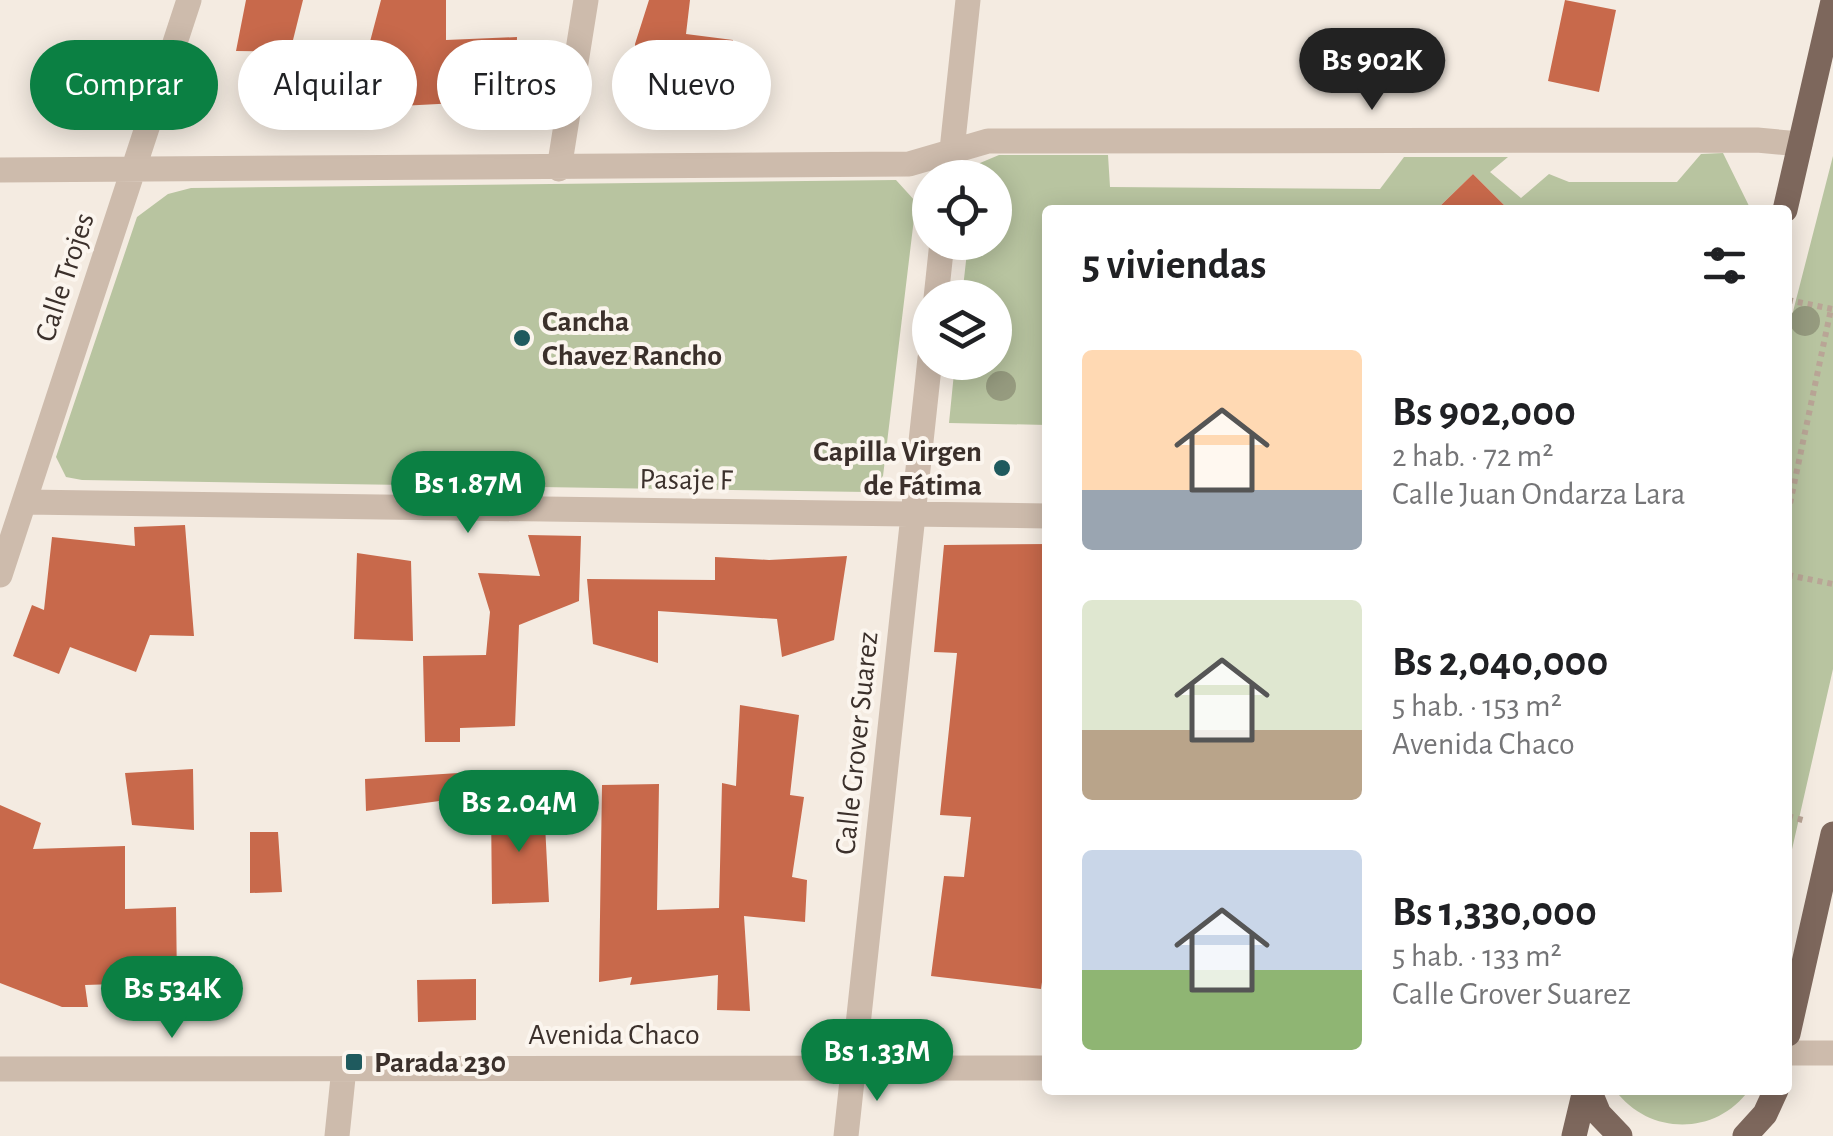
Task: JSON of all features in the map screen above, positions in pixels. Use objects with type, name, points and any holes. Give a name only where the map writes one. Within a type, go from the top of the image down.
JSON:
[{"type":"main road","points":[[1786,205],[1833,1]]},
{"type":"main road","points":[[1792,1016],[1833,834]]},
{"type":"main road","points":[[1574,1136],[1586,1095]]},
{"type":"main road","points":[[1590,1095],[1600,1114],[1620,1136]]},
{"type":"main road","points":[[1746,1136],[1766,1114],[1775,1095]]},
{"type":"main road","points":[[1767,1136],[1776,1095]]},
{"type":"street","name":"Calle Trojes","points":[[0,575],[189,0]]},
{"type":"street","points":[[559,169],[586,0]]},
{"type":"street","points":[[952,160],[968,0]]},
{"type":"street","points":[[960,160],[988,141],[1757,140],[1800,144]]},
{"type":"street","points":[[0,170],[912,164]]},
{"type":"street","name":"Calle Grover Suarez","points":[[846,1136],[928,380]]},
{"type":"street","name":"Pasaje F","points":[[24,502],[1042,516]]},
{"type":"street","points":[[1792,1053],[1833,1053]]},
{"type":"street","points":[[337,1136],[344,1068]]},
{"type":"street","name":"Avenida Chaco","points":[[0,1069],[1042,1068]]},
{"type":"path","points":[[1792,301],[1832,310],[1792,495]]},
{"type":"path","points":[[1792,576],[1833,584]]},
{"type":"green space","points":[[1723,153],[1749,205],[1504,205],[1473,174],[1441,205],[1042,205],[1042,425],[949,423],[953,380],[1012,380],[1012,280],[964,280],[966,260],[1012,260],[1012,160],[987,160],[999,155],[1108,155],[1110,187],[1380,189],[1404,157],[1508,157],[1490,172],[1521,198],[1549,174],[1569,182],[1677,182],[1701,154]]},
{"type":"green space","points":[[1833,156],[1833,669],[1792,849],[1792,315]]},
{"type":"green space","points":[[896,180],[912,198],[912,235],[883,476],[868,492],[66,477],[56,457],[137,217],[168,194],[191,188]]},
{"type":"green space","points":[[1620,1095],[1744,1095],[1719,1116],[1682,1124],[1646,1116]]},
{"type":"building","points":[[246,0],[303,0],[293,40],[238,40]]},
{"type":"building","points":[[381,0],[446,0],[446,40],[437,40],[437,104],[417,105],[417,40],[370,40]]},
{"type":"building","points":[[649,0],[690,0],[686,34],[733,40],[636,40]]},
{"type":"building","points":[[1565,0],[1616,10],[1599,92],[1548,81]]},
{"type":"building","points":[[517,37],[517,40],[446,40]]},
{"type":"building","points":[[1473,174],[1504,205],[1441,205]]},
{"type":"building","points":[[185,525],[194,636],[150,635],[136,672],[70,647],[59,674],[13,656],[32,605],[44,610],[52,537],[135,546],[134,527]]},
{"type":"building","points":[[528,535],[581,536],[579,601],[519,625],[515,726],[460,728],[460,742],[425,742],[423,656],[486,655],[490,612],[478,573],[540,576]]},
{"type":"building","points":[[1042,544],[1041,989],[931,976],[944,876],[964,877],[971,817],[940,815],[957,653],[934,652],[944,545]]},
{"type":"building","points":[[357,553],[411,561],[413,641],[354,639]]},
{"type":"building","points":[[847,556],[834,640],[782,657],[777,619],[658,611],[658,663],[593,644],[587,579],[715,580],[715,557],[769,560]]},
{"type":"building","points":[[740,705],[799,715],[790,795],[804,797],[792,877],[807,880],[805,922],[744,916],[750,1011],[717,1010],[718,975],[630,985],[632,977],[599,982],[602,785],[659,784],[657,910],[719,908],[722,783],[736,786]]},
{"type":"building","points":[[193,769],[194,830],[132,825],[125,773]]},
{"type":"building","points":[[474,772],[476,796],[366,811],[365,779]]},
{"type":"building","points":[[0,805],[41,823],[33,849],[125,846],[125,909],[176,907],[177,982],[85,985],[88,1007],[62,1007],[0,983]]},
{"type":"building","points":[[544,805],[549,902],[492,904],[491,807]]},
{"type":"building","points":[[250,832],[278,832],[282,892],[250,893]]},
{"type":"building","points":[[476,979],[476,1020],[418,1022],[417,980]]},
{"type":"place","name":"Cancha Chavez Rancho","points":[[522,338]]},
{"type":"place","name":"Capilla Virgen de Fátima","points":[[1002,468]]},
{"type":"place","name":"Parada 230","points":[[354,1062]]}]
